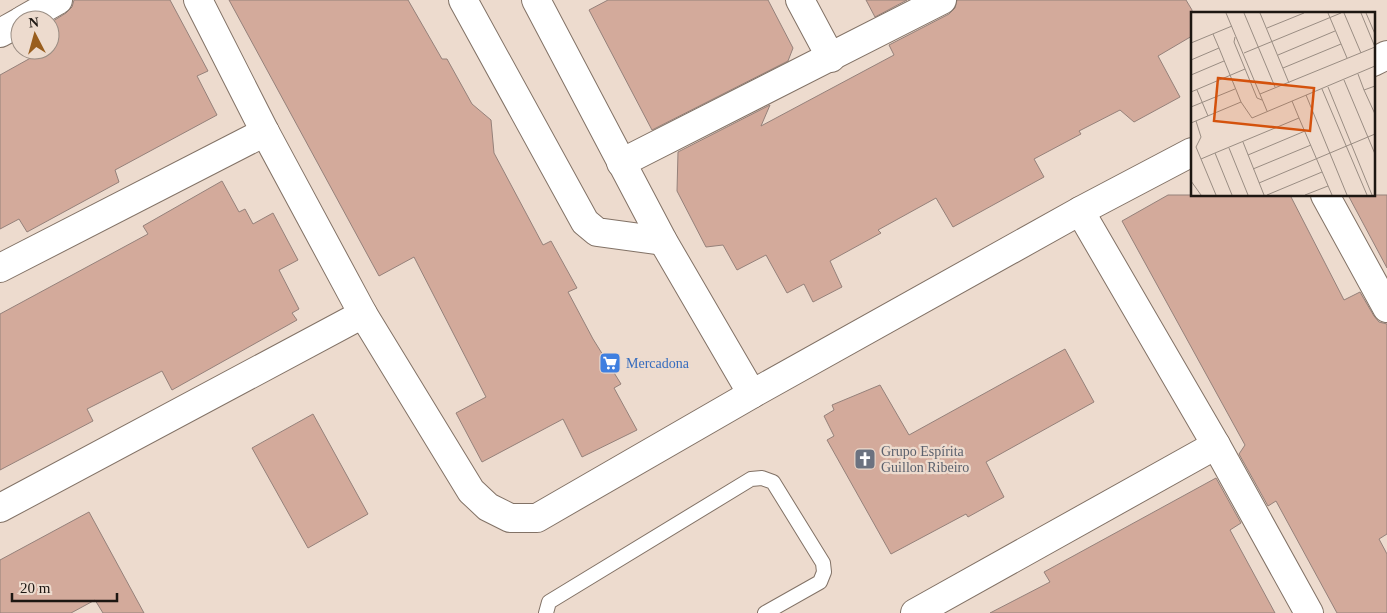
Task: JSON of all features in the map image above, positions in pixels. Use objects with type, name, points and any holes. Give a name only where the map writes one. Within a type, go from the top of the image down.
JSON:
[{"type":"street","points":[[40,10],[58,0]]},
{"type":"street","points":[[198,0],[265,132],[363,314],[471,491],[488,507],[510,518],[537,518],[752,394],[1080,211],[1191,153]]},
{"type":"street","points":[[463,0],[585,222],[597,232],[663,241]]},
{"type":"street","points":[[536,0],[663,241],[752,394]]},
{"type":"street","points":[[800,0],[831,58]]},
{"type":"street","points":[[621,163],[942,0]]},
{"type":"street","points":[[1374,62],[1387,55]]},
{"type":"street","points":[[0,268],[265,132]]},
{"type":"street","points":[[1326,196],[1387,308]]},
{"type":"street","points":[[1080,211],[1216,445],[1309,613]]},
{"type":"street","points":[[0,508],[363,314]]},
{"type":"street","points":[[915,613],[1216,445]]},
{"type":"lane","points":[[546,613],[549,602],[751,479],[762,478],[773,482],[823,562],[824,572],[820,582],[765,613]]},
{"type":"building","points":[[74,0],[170,0],[208,71],[197,76],[217,115],[115,170],[119,182],[27,232],[19,219],[0,229],[0,75],[27,60],[60,60],[60,17],[72,7]]},
{"type":"building","points":[[229,0],[408,0],[442,59],[447,59],[472,104],[491,120],[494,153],[543,245],[551,241],[577,288],[568,292],[593,339],[621,384],[614,388],[637,430],[582,457],[563,419],[482,462],[456,413],[486,397],[414,257],[379,276]]},
{"type":"building","points":[[608,0],[768,0],[793,48],[788,61],[652,130],[589,10]]},
{"type":"building","points":[[866,0],[907,0],[875,17]]},
{"type":"building","points":[[957,0],[1186,0],[1192,10],[1191,37],[1158,56],[1180,97],[1134,122],[1120,110],[1079,131],[1081,134],[1034,159],[1044,177],[953,227],[936,198],[878,230],[881,233],[830,261],[842,287],[813,302],[804,284],[787,293],[766,255],[737,270],[723,245],[706,247],[677,191],[678,152],[770,105],[761,126],[894,55],[889,45],[949,14],[955,8]]},
{"type":"building","points":[[222,181],[239,212],[245,209],[253,224],[273,213],[298,260],[279,270],[299,309],[292,313],[297,320],[172,390],[162,371],[87,409],[93,421],[0,470],[0,314],[148,234],[143,226]]},
{"type":"building","points":[[1168,195],[1291,196],[1344,300],[1360,292],[1379,322],[1387,324],[1387,534],[1379,539],[1387,554],[1387,613],[1337,613],[1276,501],[1268,506],[1239,454],[1245,445],[1122,221]]},
{"type":"building","points":[[1387,195],[1387,268],[1349,196]]},
{"type":"building","points":[[1065,349],[1094,402],[986,462],[1004,497],[968,517],[966,514],[891,554],[827,440],[834,436],[824,416],[834,410],[832,405],[880,385],[909,435]]},
{"type":"building","points":[[313,414],[368,514],[308,548],[252,448]]},
{"type":"building","points":[[1216,478],[1241,523],[1230,530],[1275,613],[990,613],[1050,582],[1044,572]]},
{"type":"building","points":[[89,512],[144,613],[103,613],[95,600],[71,613],[0,613],[0,560]]},
{"type":"place","name":"Mercadona","points":[[610,363]]},
{"type":"place","name":"Grupo Espírita Guillon Ribeiro","points":[[865,459]]}]
